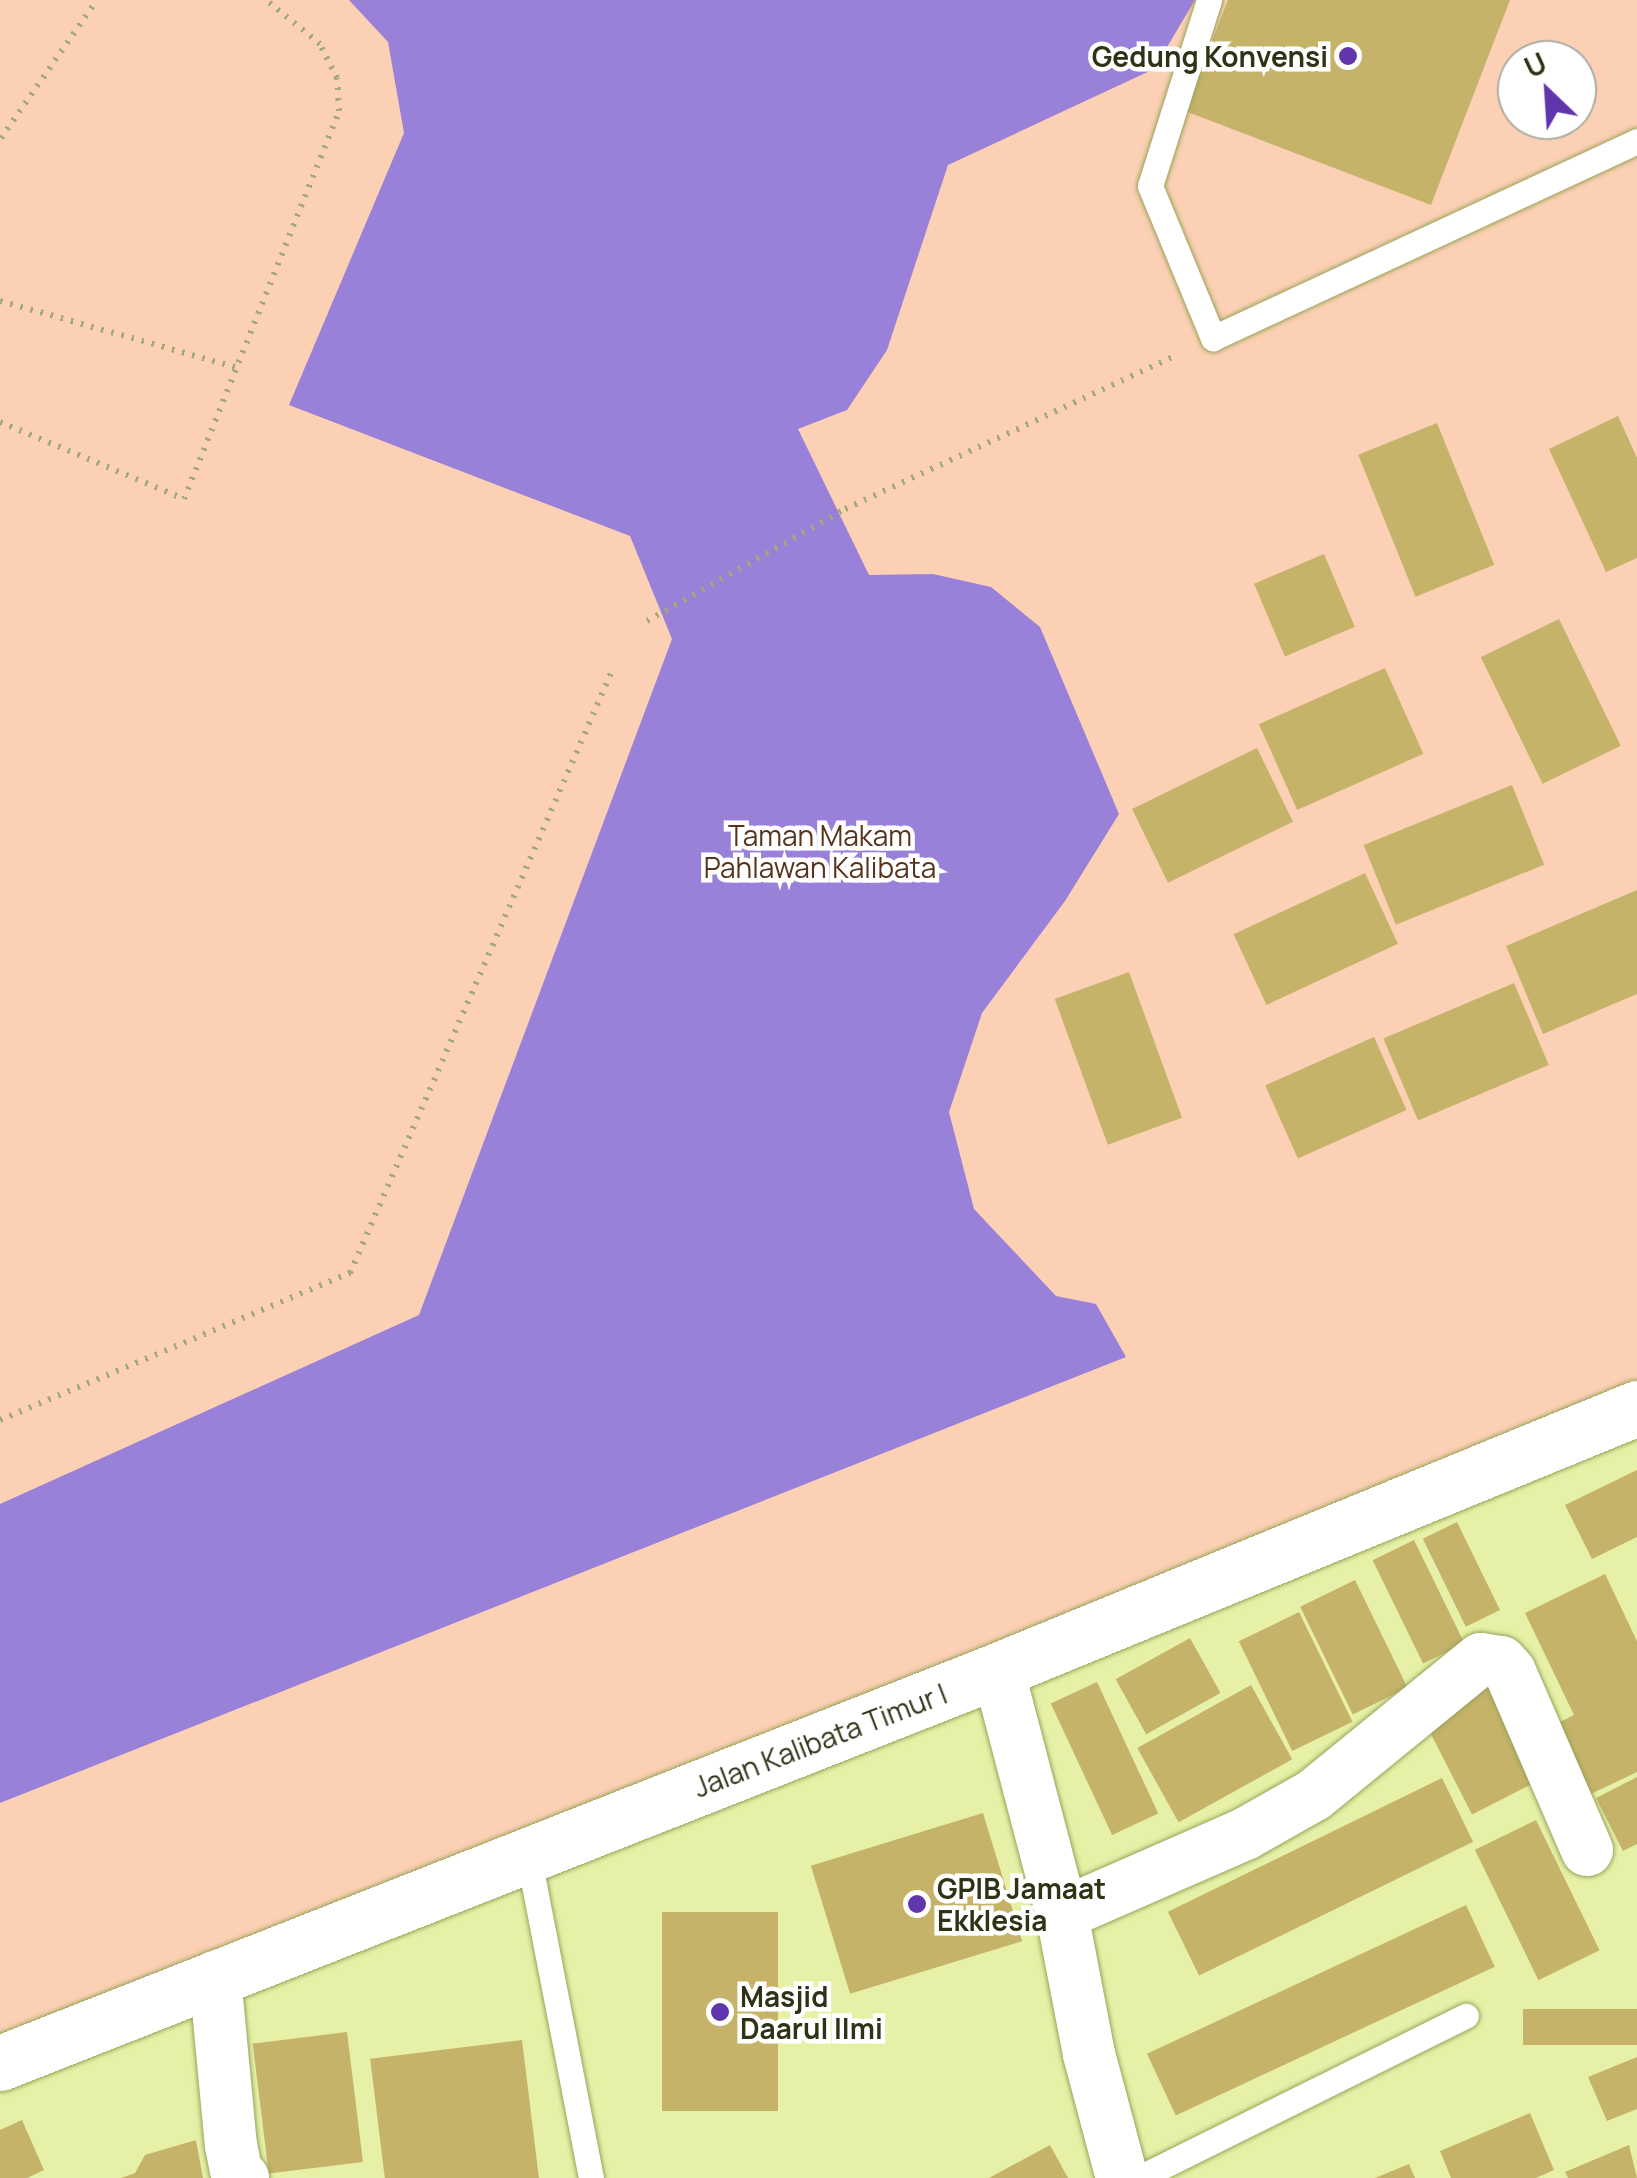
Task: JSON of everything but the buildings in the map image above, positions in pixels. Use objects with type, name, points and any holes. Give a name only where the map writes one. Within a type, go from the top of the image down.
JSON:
[{"type":"street","name":"Jalan Kalibata Timur I","points":[[0,2063],[998,1670],[1637,1408]]},
{"type":"street","points":[[1062,1914],[1245,1834],[1314,1795],[1481,1659],[1501,1662],[1510,1672],[1586,1850]]},
{"type":"street","points":[[998,1670],[1062,1914],[1089,2054],[1122,2178]]},
{"type":"street","points":[[216,1977],[232,2146],[236,2170],[243,2178]]},
{"type":"lane","points":[[1209,0],[1150,186],[1213,338],[1637,141]]},
{"type":"lane","points":[[528,1854],[590,2178]]},
{"type":"lane","points":[[1139,2178],[1466,2016]]},
{"type":"path","points":[[0,138],[98,0]]},
{"type":"path","points":[[0,422],[184,499],[339,110],[337,78],[320,44],[266,0]]},
{"type":"path","points":[[0,300],[239,368]]},
{"type":"path","points":[[646,621],[845,509],[1213,338]]},
{"type":"path","points":[[0,1420],[350,1273],[612,673]]},
{"type":"green space","name":"Taman Makam Pahlawan Kalibata","points":[[0,0],[1637,0],[1637,1405],[0,2062]]},
{"type":"shaded area","points":[[349,0],[1195,0],[1154,69],[948,165],[887,350],[847,410],[798,429],[869,575],[933,574],[991,587],[1040,627],[1119,814],[1065,901],[982,1013],[949,1112],[974,1209],[1056,1296],[1096,1304],[1126,1357],[0,1803],[0,1504],[419,1315],[672,639],[630,536],[289,405],[404,133],[388,42]]},
{"type":"place","name":"Gedung Konvensi","points":[[1348,56]]},
{"type":"place","name":"GPIB Jamaat Ekklesia","points":[[917,1904]]},
{"type":"place","name":"Masjid Daarul Ilmi","points":[[720,2012]]}]
